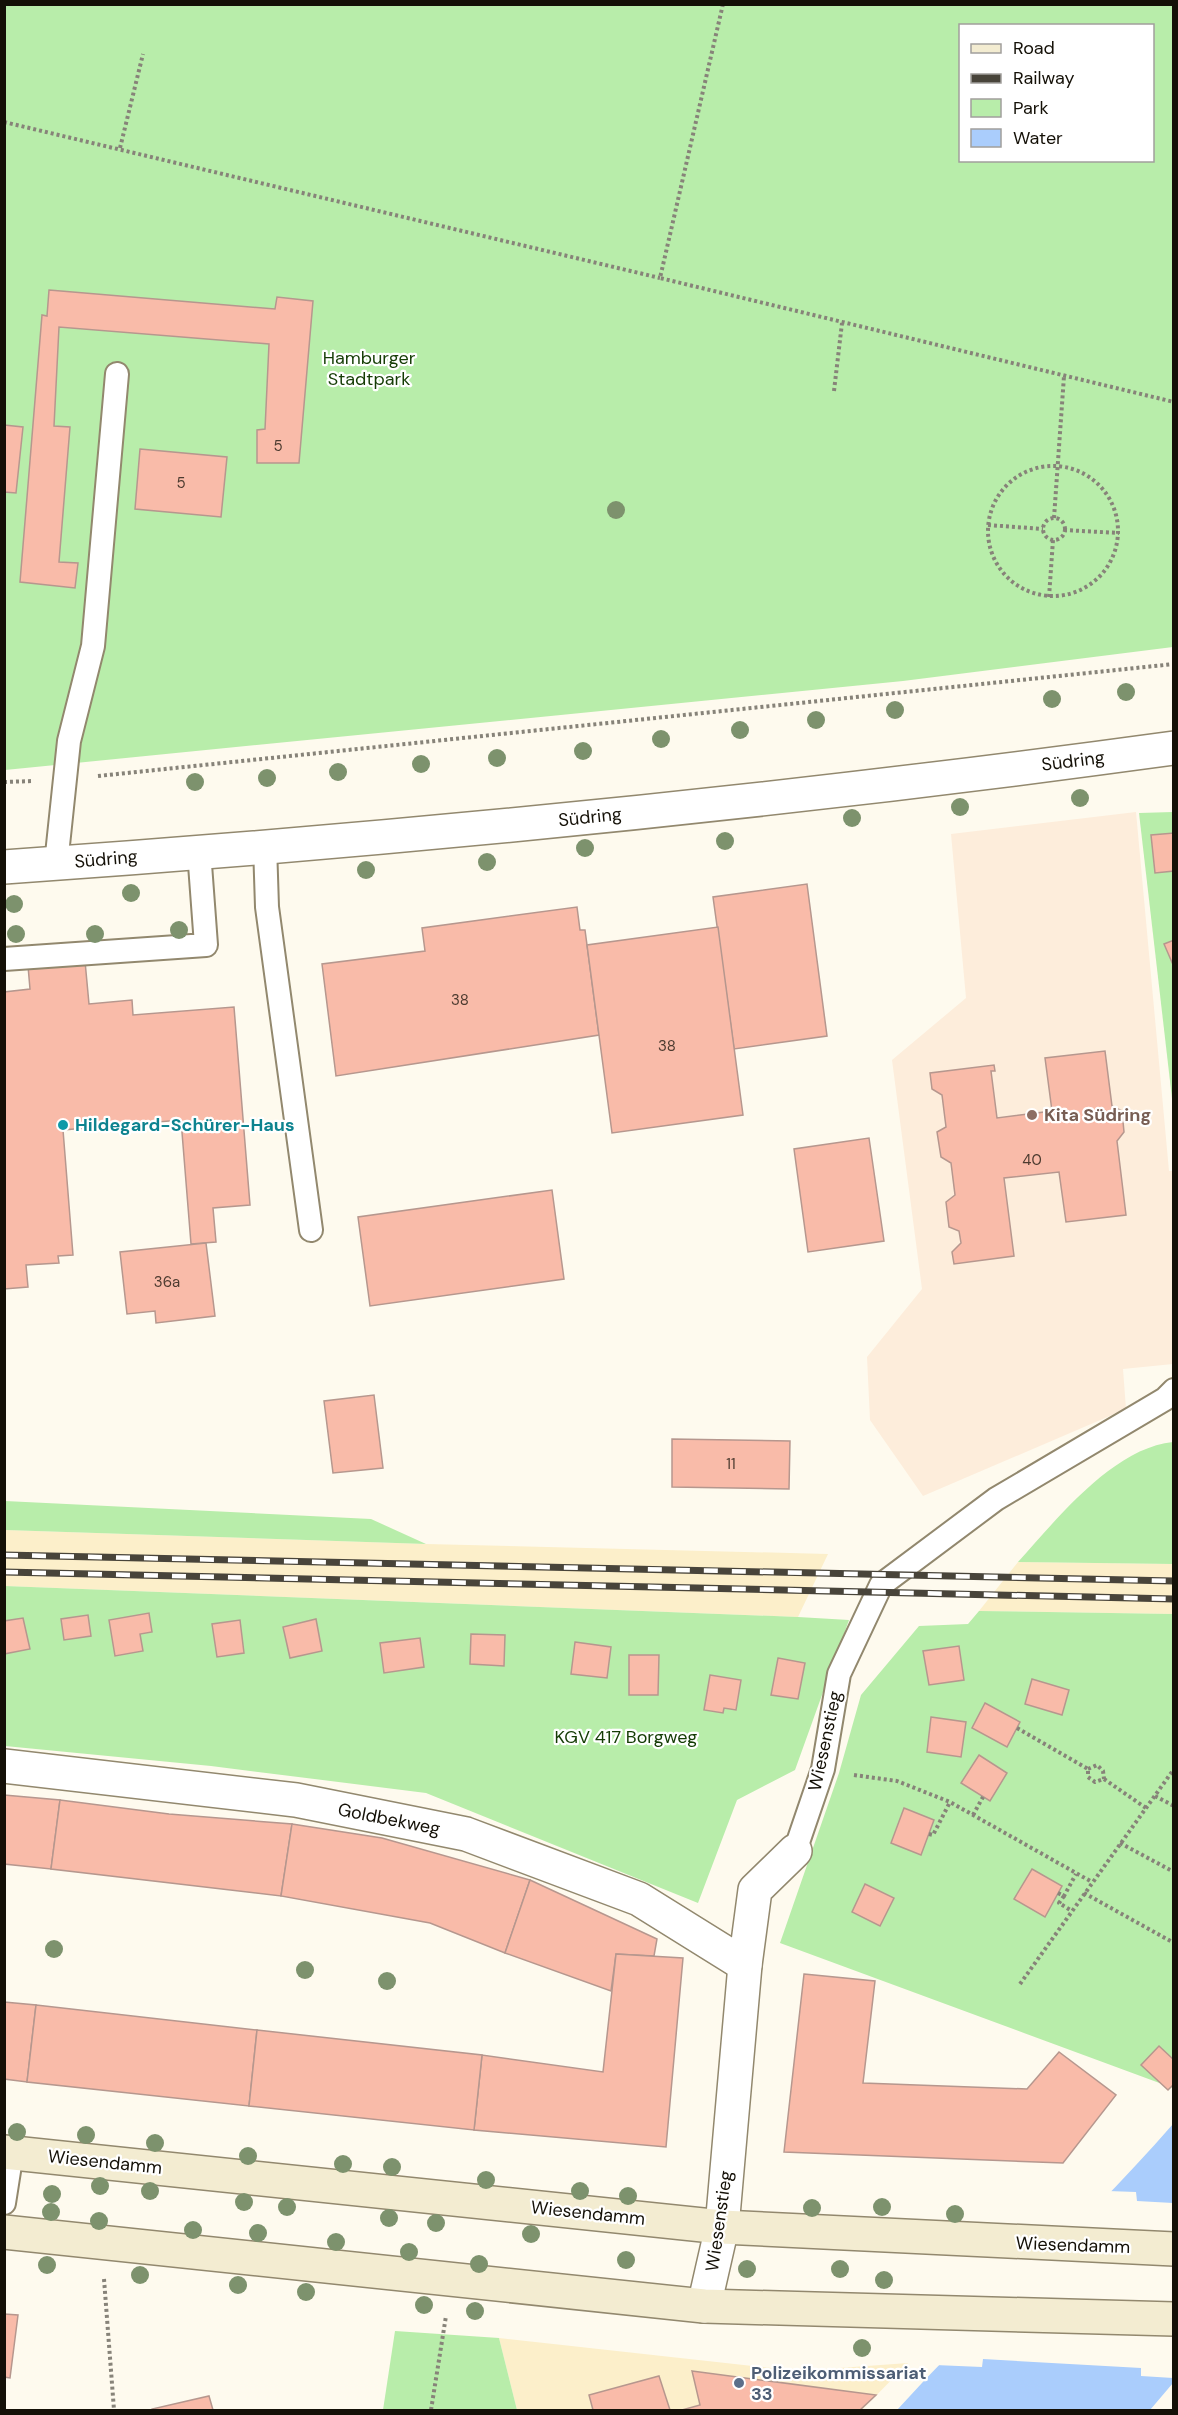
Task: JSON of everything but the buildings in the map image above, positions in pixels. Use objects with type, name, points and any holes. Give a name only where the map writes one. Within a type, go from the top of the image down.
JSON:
[{"type":"street","name":"Südring","points":[[4,867],[536,822],[743,801],[1173,748]]},
{"type":"street","name":"Goldbekweg","points":[[4,1766],[296,1800],[466,1834],[639,1899],[745,1965]]},
{"type":"street","name":"Wiesenstieg","points":[[704,2306],[722,2227],[745,1965],[755,1890],[795,1851]]},
{"type":"street","name":"Wiesendamm","points":[[8,2152],[722,2227],[1173,2249]]},
{"type":"street","points":[[4,2232],[451,2282],[704,2306],[1173,2319]]},
{"type":"lane","points":[[56,864],[69,741],[93,646],[117,374]]},
{"type":"lane","points":[[266,845],[267,907],[311,1230]]},
{"type":"lane","points":[[4,959],[206,945],[199,851]]},
{"type":"lane","name":"Wiesenstieg","points":[[795,1851],[823,1769],[839,1674],[881,1585],[996,1499],[1165,1399],[1173,1390]]},
{"type":"lane","points":[[4,2204],[8,2152]]},
{"type":"path","points":[[660,278],[723,4]]},
{"type":"path","points":[[120,148],[143,54]]},
{"type":"path","points":[[4,122],[1173,402]]},
{"type":"path","points":[[834,391],[842,323]]},
{"type":"path","points":[[1054,518],[1064,376]]},
{"type":"path","points":[[1058,466],[1089,477],[1102,487],[1111,501],[1119,533],[1116,550],[1098,580],[1066,595],[1049,597],[1016,585],[1004,574],[994,559],[989,543],[988,525],[992,509],[1011,482],[1033,469],[1058,466]]},
{"type":"path","points":[[1054,518],[1063,524],[1064,530],[1059,538],[1053,540],[1047,537],[1043,529],[1046,522],[1054,518]]},
{"type":"path","points":[[988,525],[1043,529]]},
{"type":"path","points":[[1064,530],[1119,533]]},
{"type":"path","points":[[1049,597],[1053,540]]},
{"type":"path","points":[[4,782],[65,779],[1173,663]]},
{"type":"path","points":[[1017,1728],[1088,1769]]},
{"type":"path","points":[[1088,1769],[1097,1765],[1103,1771],[1104,1779],[1146,1808]]},
{"type":"path","points":[[823,1769],[897,1781],[950,1802],[1092,1882]]},
{"type":"path","points":[[1088,1769],[1088,1777],[1095,1782],[1104,1779]]},
{"type":"path","points":[[1020,1984],[1173,1769]]},
{"type":"path","points":[[1155,1796],[1173,1806]]},
{"type":"path","points":[[973,1815],[983,1797]]},
{"type":"path","points":[[929,1834],[933,1835],[950,1802]]},
{"type":"path","points":[[1120,1843],[1173,1872]]},
{"type":"path","points":[[1072,1911],[1059,1903],[1076,1874]]},
{"type":"path","points":[[1058,1893],[1064,1896]]},
{"type":"path","points":[[1084,1893],[1173,1943]]},
{"type":"path","points":[[102,2243],[114,2410]]},
{"type":"path","points":[[431,2410],[451,2282]]},
{"type":"shaded area","name":"Kita Südring","points":[[1136,812],[1169,1171],[1173,1171],[1173,1364],[1123,1369],[1126,1409],[923,1496],[870,1420],[867,1357],[922,1289],[892,1060],[966,998],[951,834]]},
{"type":"shaded area","points":[[5,1530],[828,1554],[798,1617],[5,1586]]},
{"type":"shaded area","points":[[1018,1562],[1173,1564],[1173,1614],[979,1611]]},
{"type":"shaded area","points":[[499,2338],[798,2371],[908,2363],[862,2410],[517,2410]]},
{"type":"green space","name":"Hamburger Stadtpark","points":[[4,5],[1173,5],[1173,647],[903,681],[5,770]]},
{"type":"green space","points":[[1173,812],[1173,1107],[1139,813]]},
{"type":"green space","points":[[1173,1442],[1173,1564],[1018,1562],[1068,1507],[1108,1471],[1129,1457],[1151,1447]]},
{"type":"green space","points":[[5,1501],[371,1519],[426,1544],[5,1530]]},
{"type":"green space","name":"KGV 417 Borgweg","points":[[5,1586],[849,1620],[795,1770],[737,1800],[698,1903],[426,1793],[211,1766],[5,1746]]},
{"type":"green space","points":[[979,1611],[1173,1614],[1173,2088],[780,1943],[839,1773],[861,1695],[919,1626],[968,1624]]},
{"type":"green space","points":[[395,2331],[499,2338],[517,2410],[383,2410]]},
{"type":"water","points":[[1173,2124],[1173,2383],[1150,2410],[897,2410],[965,2338],[1106,2197]]},
{"type":"pier","points":[[1108,2191],[1136,2192],[1137,2201],[1173,2203],[1173,2378],[1141,2376],[1141,2368],[983,2359],[982,2367],[935,2365]]},
{"type":"railway","points":[[4,1555],[1174,1581]]},
{"type":"railway","points":[[4,1572],[1174,1599]]},
{"type":"place","name":"Kita Südring","points":[[1032,1115]]},
{"type":"place","name":"Hildegard-Schürer-Haus","points":[[63,1125]]},
{"type":"place","name":"Polizeikommissariat 33","points":[[739,2383]]}]
